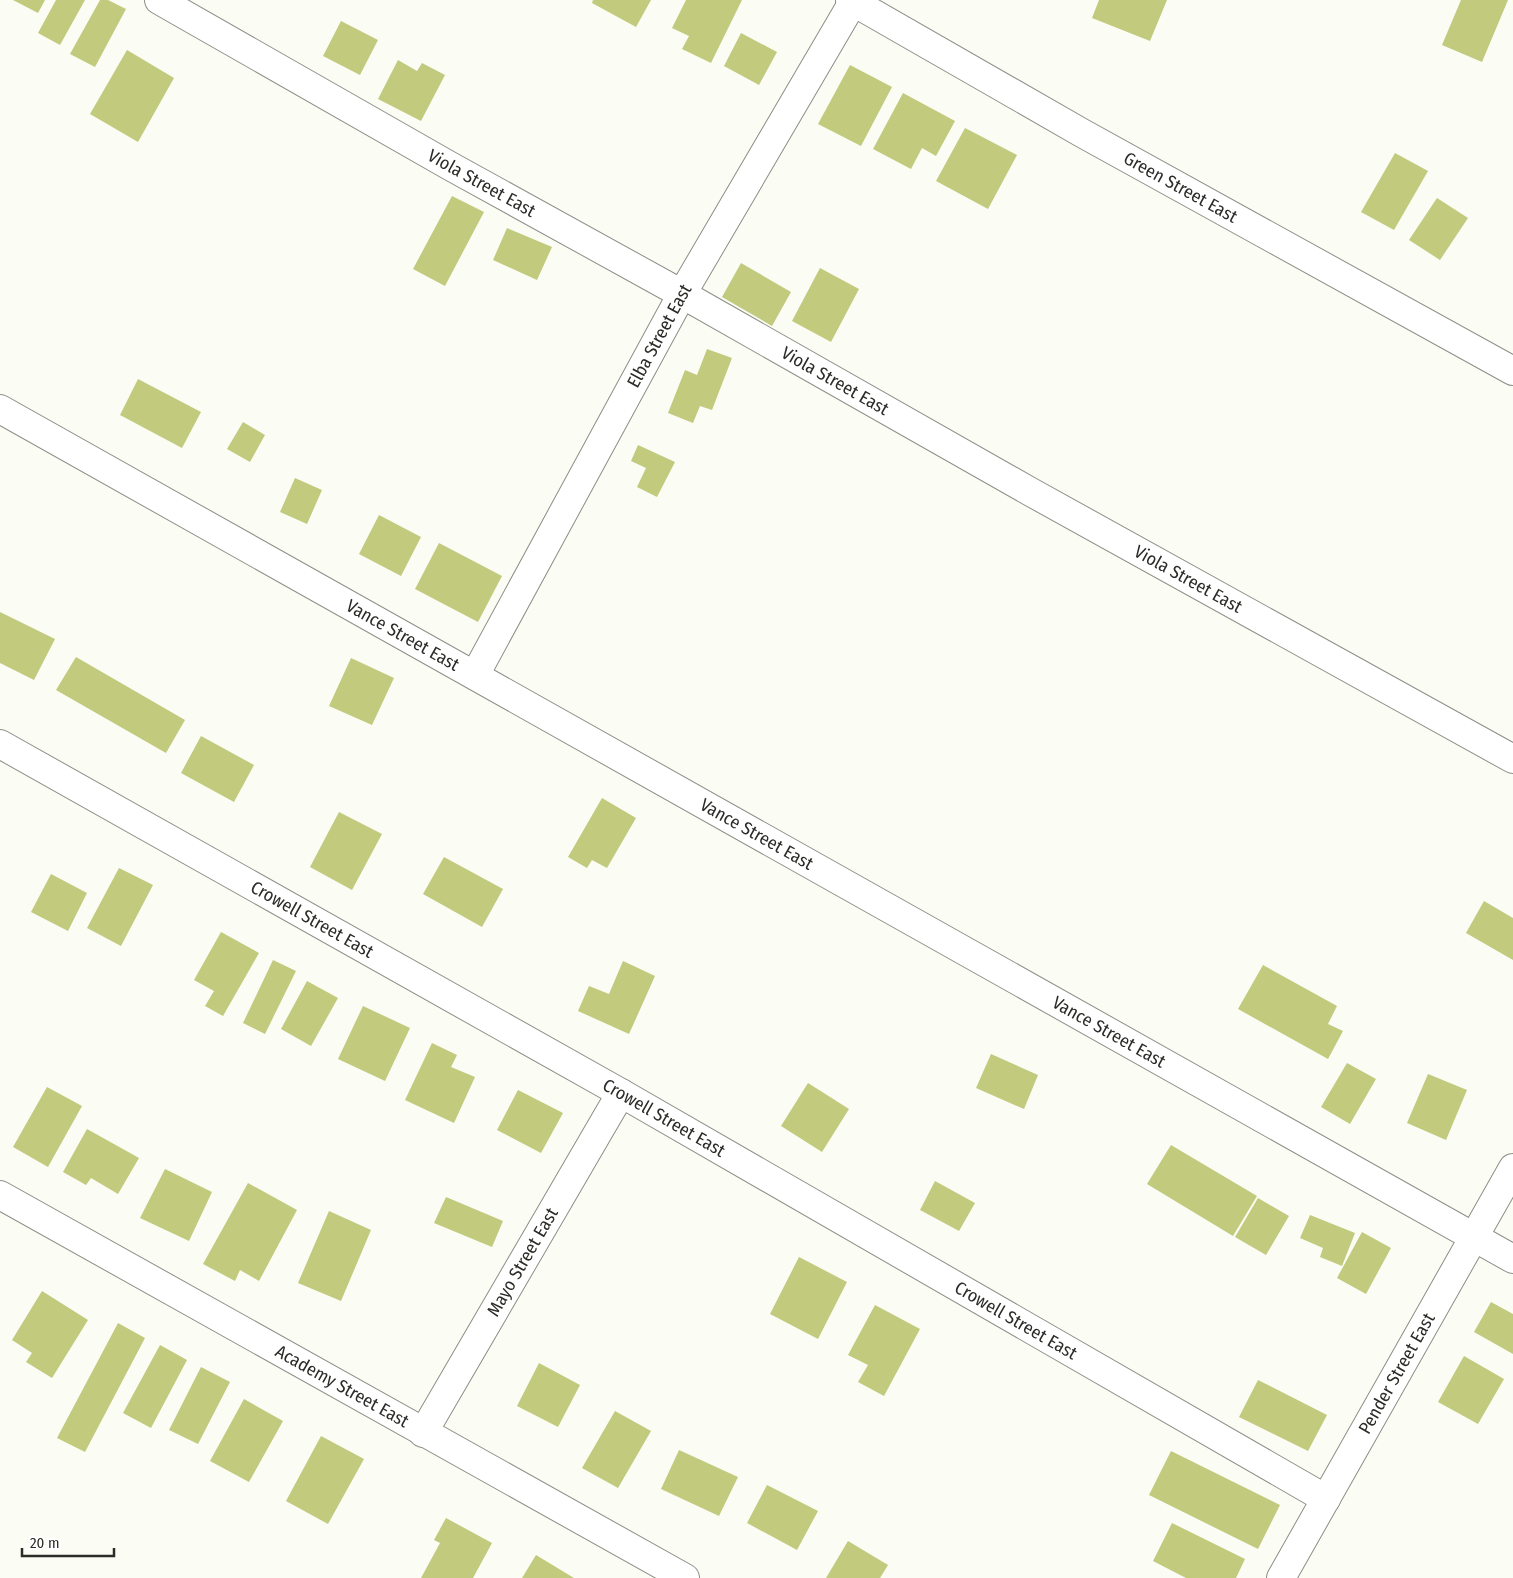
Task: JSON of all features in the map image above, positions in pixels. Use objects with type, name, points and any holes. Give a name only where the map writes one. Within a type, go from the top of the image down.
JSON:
[{"type":"street","name":"Viola Street East","points":[[159,0],[450,166],[682,294],[1029,491],[1513,759]]},
{"type":"street","name":"Elba Street East","points":[[475,675],[682,294],[852,1]]},
{"type":"street","name":"Green Street East","points":[[852,1],[1074,128],[1513,372]]},
{"type":"street","name":"Vance Street East","points":[[0,409],[1513,1258]]},
{"type":"street","name":"Crowell Street East","points":[[0,744],[621,1093],[1326,1498]]},
{"type":"street","name":"Mayo Street East","points":[[423,1433],[621,1093]]},
{"type":"street","name":"Pender Street East","points":[[1281,1578],[1513,1168]]},
{"type":"street","name":"Academy Street East","points":[[0,1195],[685,1578]]},
{"type":"building","points":[[13,0],[45,0],[38,13]]},
{"type":"building","points":[[56,0],[85,0],[60,45],[38,33]]},
{"type":"building","points":[[100,0],[108,0],[126,9],[95,67],[70,54]]},
{"type":"building","points":[[593,0],[651,0],[636,27],[592,3]]},
{"type":"building","points":[[686,0],[742,0],[711,63],[682,49],[689,36],[672,28]]},
{"type":"building","points":[[1099,0],[1167,0],[1150,41],[1092,18]]},
{"type":"building","points":[[1461,0],[1508,0],[1482,62],[1442,45]]},
{"type":"building","points":[[341,21],[378,40],[360,75],[323,56]]},
{"type":"building","points":[[741,33],[777,52],[759,85],[724,66]]},
{"type":"building","points":[[127,50],[174,78],[138,142],[90,114]]},
{"type":"building","points":[[398,60],[417,71],[422,63],[445,75],[421,121],[378,99]]},
{"type":"building","points":[[850,65],[892,87],[861,146],[818,124]]},
{"type":"building","points":[[903,93],[955,121],[936,156],[922,148],[911,169],[873,149]]},
{"type":"building","points":[[965,128],[1017,155],[988,209],[936,181]]},
{"type":"building","points":[[1395,153],[1428,171],[1394,230],[1361,212]]},
{"type":"building","points":[[452,196],[484,212],[445,286],[413,269]]},
{"type":"building","points":[[1437,198],[1468,218],[1440,260],[1409,240]]},
{"type":"building","points":[[507,228],[552,247],[537,280],[493,260]]},
{"type":"building","points":[[741,263],[791,292],[772,326],[722,297]]},
{"type":"building","points":[[820,268],[859,289],[831,342],[792,321]]},
{"type":"building","points":[[707,349],[732,358],[712,410],[700,406],[693,423],[668,413],[685,370],[697,375]]},
{"type":"building","points":[[138,379],[201,412],[182,448],[120,415]]},
{"type":"building","points":[[243,422],[265,435],[250,462],[227,449]]},
{"type":"building","points":[[638,445],[675,462],[657,497],[637,487],[646,468],[631,461]]},
{"type":"building","points":[[295,478],[322,490],[307,524],[280,512]]},
{"type":"building","points":[[379,515],[421,537],[401,576],[359,554]]},
{"type":"building","points":[[439,543],[502,576],[478,622],[415,589]]},
{"type":"building","points":[[0,612],[55,639],[34,680],[0,663]]},
{"type":"building","points":[[76,657],[185,720],[166,753],[56,690]]},
{"type":"building","points":[[351,658],[394,678],[372,725],[329,706]]},
{"type":"building","points":[[201,736],[254,765],[234,802],[181,773]]},
{"type":"building","points":[[602,798],[636,818],[607,868],[592,860],[587,868],[568,857]]},
{"type":"building","points":[[339,812],[382,834],[352,890],[310,867]]},
{"type":"building","points":[[444,857],[503,889],[482,927],[423,894]]},
{"type":"building","points":[[119,868],[153,885],[121,946],[87,928]]},
{"type":"building","points":[[51,874],[87,893],[68,931],[31,912]]},
{"type":"building","points":[[1484,901],[1513,918],[1513,960],[1466,933]]},
{"type":"building","points":[[221,932],[259,953],[223,1016],[205,1006],[214,991],[194,980]]},
{"type":"building","points":[[273,960],[296,971],[265,1034],[243,1023]]},
{"type":"building","points":[[623,961],[655,976],[629,1034],[578,1011],[589,986],[609,994]]},
{"type":"building","points":[[1263,965],[1337,1006],[1328,1024],[1343,1031],[1328,1059],[1238,1009]]},
{"type":"building","points":[[307,981],[338,998],[311,1046],[281,1029]]},
{"type":"building","points":[[363,1006],[410,1028],[385,1081],[338,1059]]},
{"type":"building","points":[[432,1043],[457,1055],[451,1067],[475,1077],[454,1123],[405,1100]]},
{"type":"building","points":[[991,1054],[1038,1075],[1024,1109],[976,1088]]},
{"type":"building","points":[[1347,1063],[1376,1079],[1350,1124],[1321,1107]]},
{"type":"building","points":[[1428,1074],[1467,1090],[1446,1140],[1407,1123]]},
{"type":"building","points":[[808,1083],[849,1109],[822,1152],[781,1126]]},
{"type":"building","points":[[47,1087],[82,1106],[48,1167],[13,1147]]},
{"type":"building","points":[[518,1090],[563,1113],[541,1153],[497,1130]]},
{"type":"building","points":[[87,1129],[139,1158],[118,1194],[91,1178],[86,1185],[63,1172]]},
{"type":"building","points":[[1171,1145],[1257,1196],[1233,1236],[1147,1184]]},
{"type":"building","points":[[165,1169],[212,1192],[189,1241],[140,1218]]},
{"type":"building","points":[[935,1181],[975,1203],[959,1231],[920,1210]]},
{"type":"building","points":[[248,1183],[297,1210],[259,1281],[240,1270],[235,1281],[203,1264]]},
{"type":"building","points":[[446,1197],[503,1221],[492,1247],[434,1223]]},
{"type":"building","points":[[1258,1198],[1289,1216],[1266,1255],[1235,1237]]},
{"type":"building","points":[[329,1211],[371,1230],[341,1301],[298,1283]]},
{"type":"building","points":[[1310,1215],[1355,1233],[1342,1266],[1320,1257],[1323,1248],[1300,1238]]},
{"type":"building","points":[[1362,1232],[1391,1248],[1366,1294],[1337,1278]]},
{"type":"building","points":[[799,1257],[847,1282],[818,1339],[770,1314]]},
{"type":"building","points":[[42,1291],[88,1320],[52,1378],[26,1362],[32,1353],[12,1340]]},
{"type":"building","points":[[1491,1302],[1513,1314],[1513,1354],[1474,1332]]},
{"type":"building","points":[[875,1305],[920,1329],[884,1396],[858,1382],[868,1365],[848,1355]]},
{"type":"building","points":[[118,1323],[145,1338],[85,1452],[57,1438]]},
{"type":"building","points":[[160,1345],[187,1360],[151,1428],[123,1413]]},
{"type":"building","points":[[1464,1356],[1504,1379],[1478,1424],[1438,1402]]},
{"type":"building","points":[[539,1363],[580,1385],[558,1427],[517,1406]]},
{"type":"building","points":[[201,1367],[230,1382],[198,1444],[169,1430]]},
{"type":"building","points":[[1258,1380],[1327,1415],[1308,1451],[1239,1417]]},
{"type":"building","points":[[244,1399],[283,1421],[249,1482],[210,1461]]},
{"type":"building","points":[[615,1411],[651,1431],[618,1488],[582,1468]]},
{"type":"building","points":[[321,1436],[364,1459],[328,1524],[286,1501]]},
{"type":"building","points":[[679,1450],[738,1477],[719,1516],[661,1489]]},
{"type":"building","points":[[1171,1451],[1280,1505],[1258,1549],[1149,1495]]},
{"type":"building","points":[[767,1485],[818,1511],[797,1550],[747,1523]]},
{"type":"building","points":[[446,1518],[492,1543],[473,1578],[421,1578],[440,1543],[434,1540]]},
{"type":"building","points":[[1172,1523],[1245,1559],[1236,1578],[1186,1578],[1153,1561]]},
{"type":"building","points":[[848,1541],[888,1565],[880,1578],[826,1578]]},
{"type":"building","points":[[536,1555],[574,1578],[522,1578]]}]
